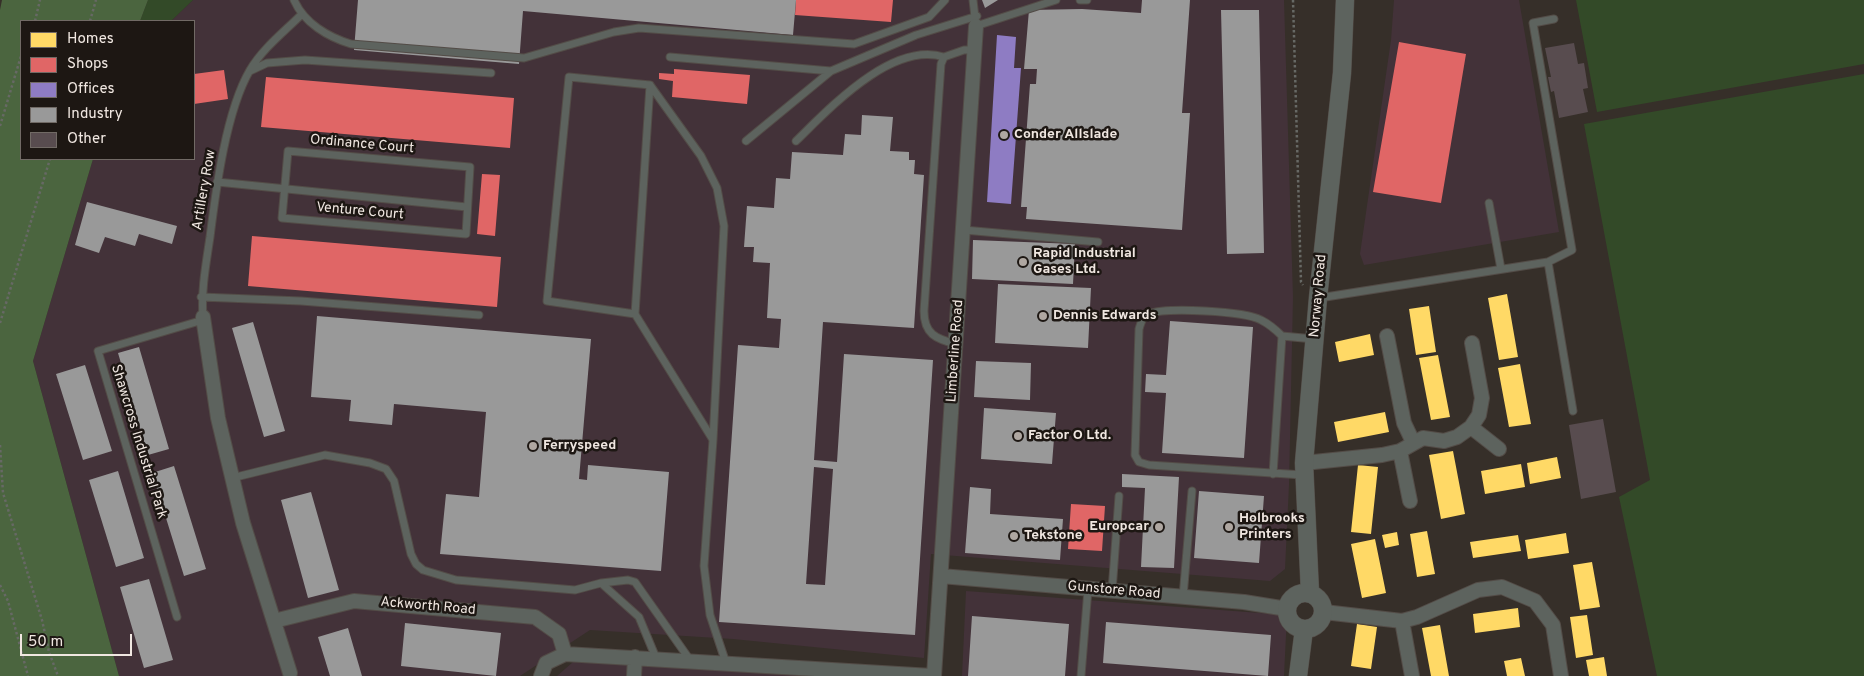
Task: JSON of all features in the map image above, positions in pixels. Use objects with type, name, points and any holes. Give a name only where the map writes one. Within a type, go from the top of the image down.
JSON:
[{"type":"street","name":"Norway Road","points":[[1310,593],[1305,469],[1318,302],[1342,73],[1344,0]]},
{"type":"street","name":"Limberline Road","points":[[933,676],[964,230],[976,21]]},
{"type":"street","points":[[203,318],[218,418],[243,524],[290,674]]},
{"type":"street","points":[[1387,336],[1404,423],[1413,442]]},
{"type":"street","points":[[1305,469],[1400,451],[1413,442],[1424,438],[1444,441],[1457,437],[1471,427],[1479,416],[1482,398],[1472,343]]},
{"type":"street","points":[[1471,427],[1499,449]]},
{"type":"street","points":[[1400,451],[1410,500]]},
{"type":"street","name":"Gunstore Road","points":[[941,576],[1244,602],[1287,609]]},
{"type":"street","points":[[1324,612],[1402,621],[1417,617],[1478,590],[1502,587],[1535,601],[1553,625],[1561,676]]},
{"type":"street","points":[[1310,593],[1320,599],[1324,612],[1318,624],[1304,629],[1292,623],[1287,609],[1296,595],[1310,593]]},
{"type":"street","name":"Ackworth Road","points":[[274,621],[354,601],[535,617],[559,634],[565,654]]},
{"type":"street","points":[[1402,621],[1412,676]]},
{"type":"street","points":[[1298,676],[1304,629]]},
{"type":"street","points":[[541,676],[546,663],[565,654],[690,660],[815,672],[933,676]]},
{"type":"street","points":[[634,676],[635,657]]},
{"type":"lane","points":[[294,0],[302,14],[319,30],[335,39],[351,44],[524,58],[614,32],[640,28],[854,44],[929,17],[945,0]]},
{"type":"lane","points":[[973,0],[976,21]]},
{"type":"lane","points":[[746,141],[832,70],[916,35],[1056,0]]},
{"type":"lane","points":[[1080,0],[1087,0]]},
{"type":"lane","name":"Artillery Row","points":[[203,318],[201,297],[217,182],[237,98],[250,71],[262,53],[302,14]]},
{"type":"lane","points":[[1318,302],[1548,262],[1572,250],[1534,23],[1554,19]]},
{"type":"lane","points":[[796,141],[831,108],[882,69],[902,59],[923,53],[944,56],[964,50],[975,50]]},
{"type":"lane","points":[[944,56],[940,74],[924,322],[928,332],[934,337],[956,344]]},
{"type":"lane","points":[[670,57],[832,70]]},
{"type":"lane","points":[[250,71],[267,63],[305,60],[492,73]]},
{"type":"lane","points":[[634,314],[547,301],[569,77],[650,85],[701,156],[717,188],[724,226],[713,440],[704,566],[710,615],[726,663]]},
{"type":"lane","points":[[650,85],[634,314],[713,440]]},
{"type":"lane","name":"Ordinance Court","points":[[284,188],[288,151],[470,167],[467,207]]},
{"type":"lane","points":[[217,182],[467,207]]},
{"type":"lane","name":"Venture Court","points":[[284,188],[282,218],[466,234],[467,207]]},
{"type":"lane","points":[[1489,202],[1501,269]]},
{"type":"lane","points":[[964,230],[1098,242]]},
{"type":"lane","points":[[1548,262],[1573,411]]},
{"type":"lane","points":[[201,297],[311,301],[479,315]]},
{"type":"lane","points":[[1305,469],[1273,474],[1149,465],[1139,462],[1134,446],[1139,329],[1141,320],[1147,314],[1160,311],[1242,314],[1260,319],[1282,336],[1315,338]]},
{"type":"lane","name":"Shawcross Industrial Park","points":[[177,617],[98,351],[203,318]]},
{"type":"lane","points":[[1273,474],[1282,336]]},
{"type":"lane","points":[[232,478],[325,455],[370,463],[386,469],[394,481],[411,554],[416,564],[423,570],[456,580],[575,590],[601,583],[628,580],[635,582],[690,660]]},
{"type":"lane","points":[[1183,597],[1192,491]]},
{"type":"lane","points":[[1112,591],[1119,496]]},
{"type":"lane","points":[[601,583],[639,617],[656,658]]},
{"type":"lane","points":[[1081,676],[1088,589]]},
{"type":"path","points":[[36,20],[40,0]]},
{"type":"path","points":[[90,20],[96,0]]},
{"type":"path","points":[[1293,0],[1301,282],[1318,302]]},
{"type":"path","points":[[0,126],[20,59]]},
{"type":"path","points":[[0,323],[50,160]]},
{"type":"path","points":[[0,445],[3,492],[42,620],[49,652],[58,676]]},
{"type":"path","points":[[0,585],[8,601],[28,676]]},
{"type":"shaded area","points":[[193,0],[1284,0],[1293,297],[1289,485],[1285,569],[1270,581],[931,554],[924,658],[733,639],[590,630],[520,676],[119,676],[33,361],[93,160],[195,160],[195,20],[172,20]]},
{"type":"shaded area","points":[[1394,0],[1519,0],[1559,232],[1364,265],[1360,254],[1391,40]]},
{"type":"shaded area","points":[[966,591],[1287,615],[1284,676],[962,676]]},
{"type":"shaded area","points":[[573,662],[728,667],[852,676],[557,676]]},
{"type":"green space","points":[[2,0],[148,0],[140,20],[20,20],[20,160],[93,160],[33,361],[119,676],[0,676],[0,10]]},
{"type":"green space","points":[[148,0],[193,0],[172,20],[140,20]]},
{"type":"green space","points":[[1576,0],[1864,0],[1864,64],[1597,112]]},
{"type":"green space","points":[[1864,74],[1864,676],[1657,676],[1619,497],[1650,480],[1584,124]]},
{"type":"building: Homes","points":[[1507,294],[1518,357],[1499,360],[1488,298]]},
{"type":"building: Homes","points":[[1429,306],[1436,352],[1416,355],[1409,309]]},
{"type":"building: Homes","points":[[1370,334],[1374,355],[1339,362],[1335,342]]},
{"type":"building: Homes","points":[[1438,355],[1450,417],[1431,420],[1419,358]]},
{"type":"building: Homes","points":[[1520,364],[1531,424],[1509,427],[1498,368]]},
{"type":"building: Homes","points":[[1385,412],[1389,432],[1338,442],[1334,422]]},
{"type":"building: Homes","points":[[1453,451],[1465,514],[1441,519],[1429,455]]},
{"type":"building: Homes","points":[[1557,457],[1561,478],[1530,484],[1527,463]]},
{"type":"building: Homes","points":[[1521,464],[1525,487],[1485,494],[1481,471]]},
{"type":"building: Homes","points":[[1358,465],[1378,467],[1371,534],[1351,532]]},
{"type":"building: Homes","points":[[1427,531],[1435,574],[1417,577],[1410,534]]},
{"type":"building: Homes","points":[[1397,532],[1399,545],[1385,548],[1382,535]]},
{"type":"building: Homes","points":[[1566,533],[1569,553],[1528,559],[1525,540]]},
{"type":"building: Homes","points":[[1518,535],[1521,551],[1473,558],[1470,542]]},
{"type":"building: Homes","points":[[1375,539],[1386,593],[1362,598],[1351,544]]},
{"type":"building: Homes","points":[[1592,562],[1600,607],[1580,610],[1573,565]]},
{"type":"building: Homes","points":[[1518,608],[1520,627],[1475,633],[1473,614]]},
{"type":"building: Homes","points":[[1587,615],[1593,655],[1576,658],[1570,617]]},
{"type":"building: Homes","points":[[1357,624],[1377,627],[1371,669],[1351,666]]},
{"type":"building: Homes","points":[[1440,625],[1449,676],[1431,676],[1422,628]]},
{"type":"building: Homes","points":[[1604,657],[1607,676],[1589,676],[1586,660]]},
{"type":"building: Homes","points":[[1521,658],[1525,676],[1507,676],[1504,661]]},
{"type":"building: Shops","points":[[796,0],[893,0],[891,22],[795,15]]},
{"type":"building: Shops","points":[[1399,42],[1466,54],[1441,203],[1373,192]]},
{"type":"building: Shops","points":[[674,69],[750,75],[747,104],[672,97],[673,81],[659,79],[659,73],[674,74]]},
{"type":"building: Shops","points":[[224,70],[228,99],[195,104],[195,74]]},
{"type":"building: Shops","points":[[266,77],[514,98],[510,148],[261,127]]},
{"type":"building: Shops","points":[[482,174],[500,175],[495,236],[477,234]]},
{"type":"building: Shops","points":[[252,236],[501,257],[497,307],[248,286]]},
{"type":"building: Shops","points":[[1071,504],[1105,506],[1102,551],[1068,549]]},
{"type":"building: Offices","name":"Conder Allslade","points":[[997,35],[1016,37],[1014,68],[1021,68],[1011,204],[987,202]]},
{"type":"building: Industry","points":[[358,0],[796,0],[793,35],[523,11],[519,64],[354,50]]},
{"type":"building: Industry","points":[[982,0],[998,0],[985,8]]},
{"type":"building: Industry","points":[[1142,0],[1190,0],[1182,113],[1190,113],[1182,230],[1026,219],[1027,207],[1021,207],[1030,84],[1036,84],[1037,69],[1024,69],[1029,10],[1082,9],[1141,13]]},
{"type":"building: Industry","points":[[1221,10],[1259,10],[1264,253],[1227,254]]},
{"type":"building: Industry","points":[[862,115],[893,117],[890,151],[909,152],[909,160],[915,160],[914,174],[924,175],[914,328],[823,322],[814,460],[837,462],[844,354],[933,360],[915,635],[719,622],[738,345],[779,348],[781,319],[767,318],[770,263],[753,262],[754,247],[744,247],[747,206],[774,208],[776,178],[790,179],[792,152],[843,155],[845,134],[861,135]],"holes":[[[814,467],[833,469],[825,585],[806,584]]]},
{"type":"building: Industry","points":[[87,202],[177,226],[172,244],[139,234],[135,246],[105,237],[99,253],[75,245]]},
{"type":"building: Industry","name":"Rapid Industrial Gases Ltd.","points":[[973,240],[1075,244],[1073,284],[972,279]]},
{"type":"building: Industry","name":"Dennis Edwards","points":[[998,284],[1091,288],[1088,348],[995,343]]},
{"type":"building: Industry","points":[[317,316],[591,339],[579,479],[587,480],[588,465],[669,472],[661,571],[440,554],[446,494],[479,497],[486,412],[394,404],[392,425],[349,421],[351,400],[311,397]]},
{"type":"building: Industry","points":[[1170,321],[1253,327],[1244,458],[1162,453],[1166,393],[1145,392],[1146,374],[1166,375]]},
{"type":"building: Industry","points":[[253,322],[285,431],[264,437],[232,328]]},
{"type":"building: Industry","points":[[139,347],[169,449],[148,455],[118,353]]},
{"type":"building: Industry","points":[[976,361],[1031,363],[1030,400],[974,397]]},
{"type":"building: Industry","points":[[85,365],[112,451],[83,460],[56,374]]},
{"type":"building: Industry","name":"Factor O Ltd.","points":[[984,408],[1056,413],[1052,464],[981,459]]},
{"type":"building: Industry","points":[[174,466],[206,569],[184,576],[152,473]]},
{"type":"building: Industry","points":[[118,471],[144,558],[116,567],[89,480]]},
{"type":"building: Industry","name":"Europcar","points":[[1122,474],[1179,477],[1174,568],[1141,567],[1145,488],[1122,487]]},
{"type":"building: Industry","name":"Tekstone","points":[[970,487],[991,489],[990,514],[1063,519],[1060,560],[965,553]]},
{"type":"building: Industry","name":"Holbrooks Printers","points":[[1199,491],[1264,496],[1259,563],[1194,558]]},
{"type":"building: Industry","points":[[311,492],[339,590],[308,598],[281,500]]},
{"type":"building: Industry","points":[[149,579],[173,660],[144,668],[120,587]]},
{"type":"building: Industry","points":[[972,616],[1069,624],[1065,676],[968,676]]},
{"type":"building: Industry","points":[[1106,622],[1271,635],[1268,676],[1103,663]]},
{"type":"building: Industry","points":[[405,623],[501,633],[496,676],[401,666]]},
{"type":"building: Industry","points":[[348,628],[362,676],[330,676],[318,637]]},
{"type":"building: Other","points":[[1574,43],[1578,64],[1584,63],[1588,88],[1583,89],[1588,112],[1559,118],[1554,91],[1551,92],[1548,77],[1551,77],[1545,48]]},
{"type":"building: Other","points":[[1603,419],[1616,492],[1581,499],[1569,425]]},
{"type":"place","name":"Conder Allslade","points":[[1004,135]]},
{"type":"place","name":"Rapid Industrial Gases Ltd.","points":[[1023,262]]},
{"type":"place","name":"Dennis Edwards","points":[[1043,316]]},
{"type":"place","name":"Factor O Ltd.","points":[[1018,436]]},
{"type":"place","name":"Ferryspeed","points":[[533,446]]},
{"type":"place","name":"Europcar","points":[[1159,527]]},
{"type":"place","name":"Holbrooks Printers","points":[[1229,527]]},
{"type":"place","name":"Tekstone","points":[[1014,536]]}]
